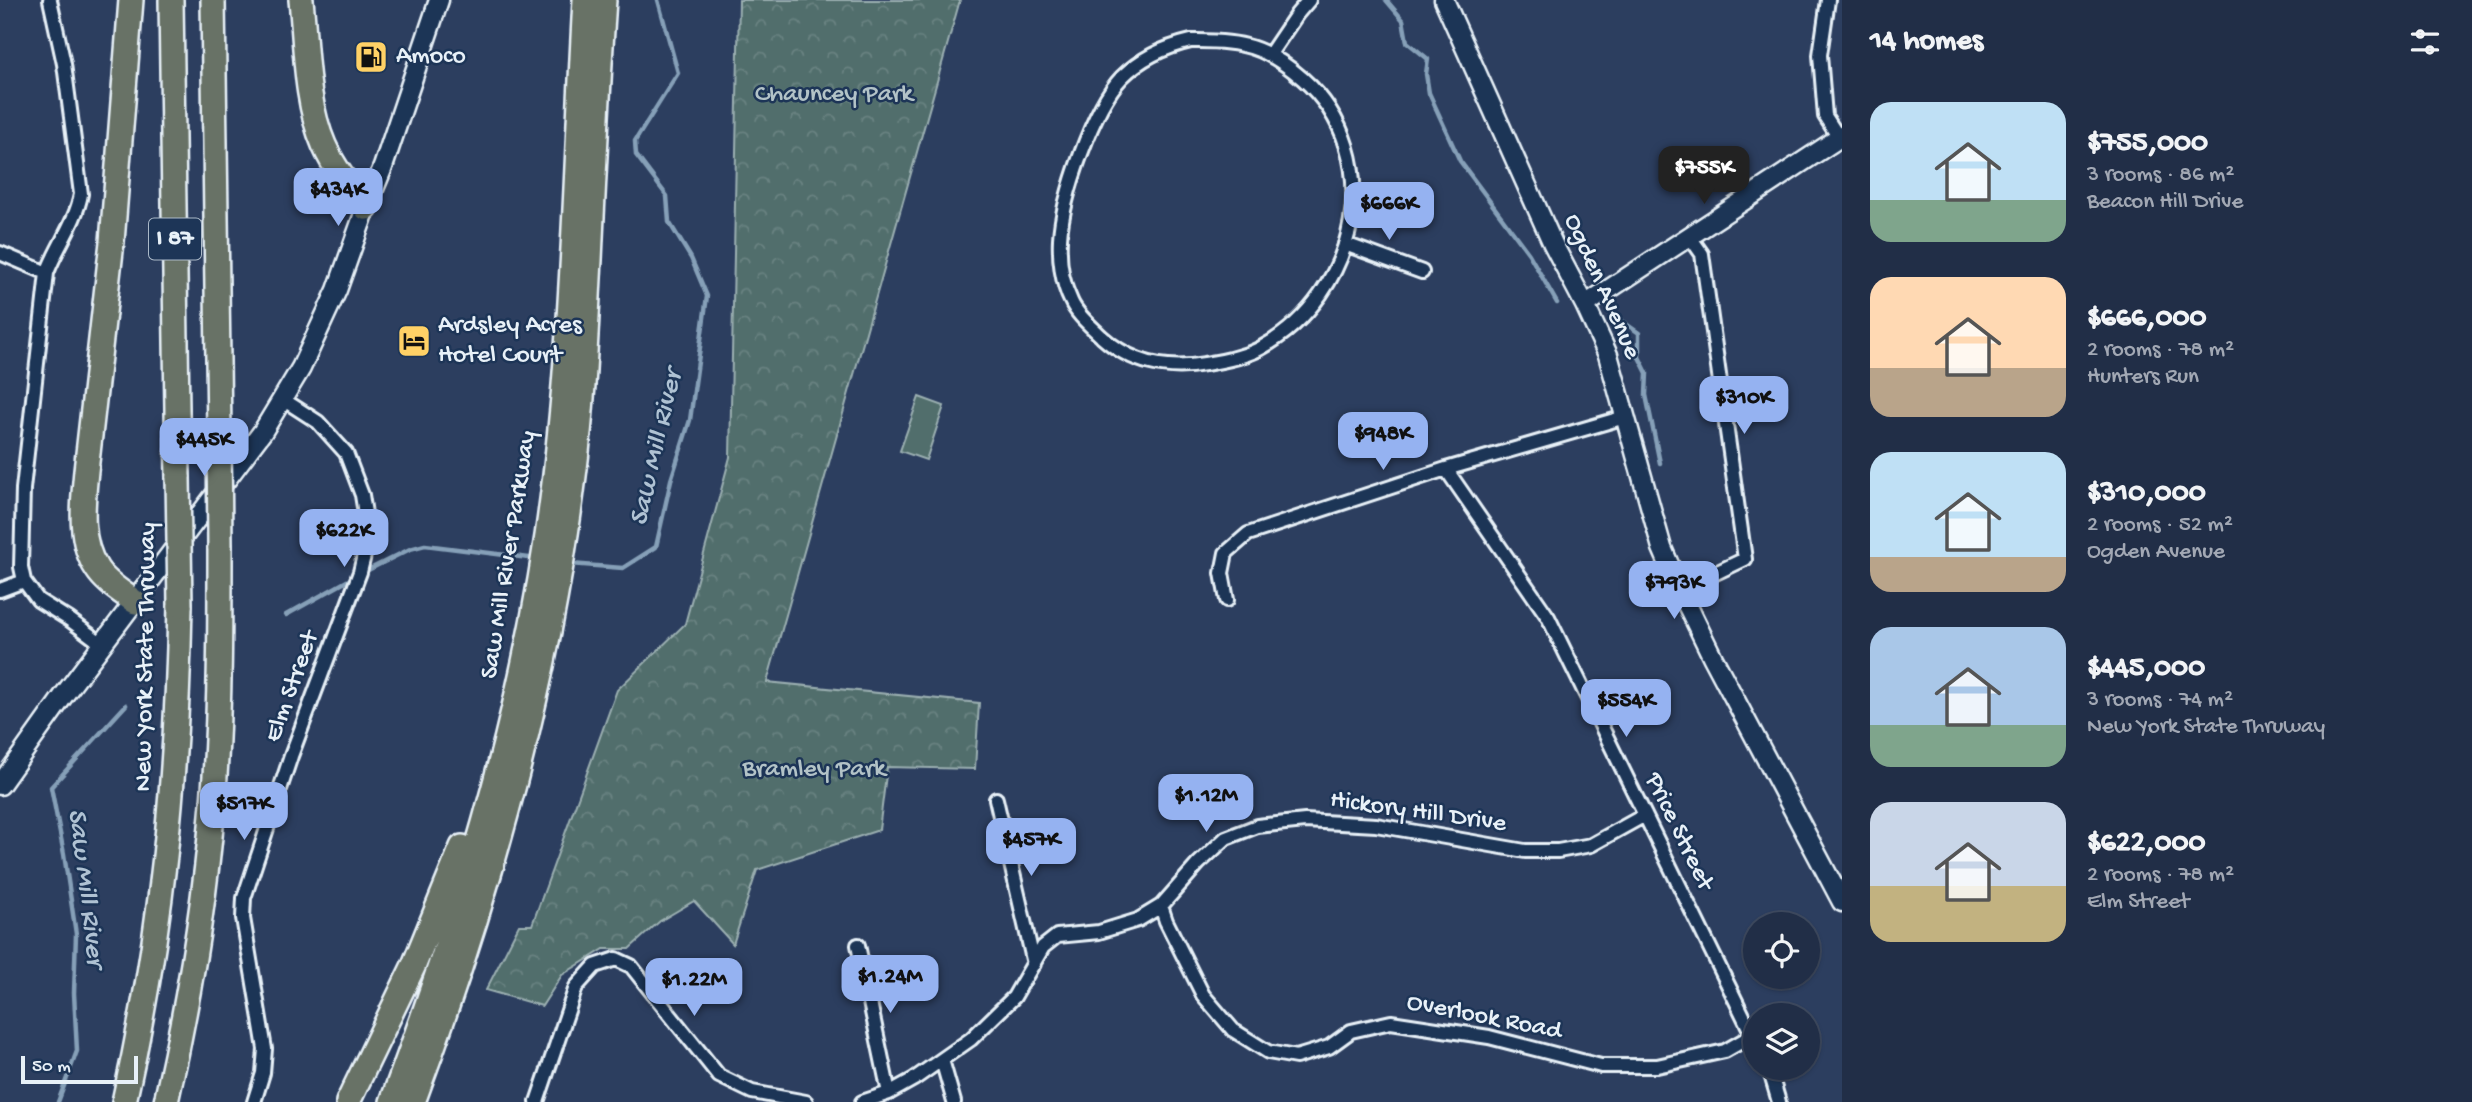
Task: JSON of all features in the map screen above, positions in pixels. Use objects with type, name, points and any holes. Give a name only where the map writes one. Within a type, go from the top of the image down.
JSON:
[{"type":"highway","points":[[131,0],[112,242],[83,509],[87,543],[97,570],[135,602]]},
{"type":"highway","name":"New York State Thruway","points":[[124,1102],[145,1004],[166,866],[177,718],[180,605],[171,0]]},
{"type":"highway","name":"I 87","points":[[166,1102],[196,948],[210,835],[218,718],[220,547],[213,0]]},
{"type":"highway","points":[[301,0],[318,128],[331,159],[366,208]]},
{"type":"highway","name":"Saw Mill River Parkway","points":[[556,539],[555,478],[565,366],[585,0]]},
{"type":"highway","name":"Saw Mill River Parkway","points":[[413,1102],[464,952],[504,819],[536,696],[548,588],[581,407],[604,0]]},
{"type":"highway","name":"Saw Mill River Parkway","points":[[392,1102],[461,898],[548,588]]},
{"type":"highway","points":[[348,1102],[414,965],[507,730]]},
{"type":"street","points":[[50,0],[64,64],[81,194],[79,209],[54,253],[47,273],[23,489],[21,567],[24,581],[38,600],[102,644]]},
{"type":"street","points":[[0,785],[284,400],[326,316],[391,145],[439,0]]},
{"type":"street","points":[[1270,54],[1309,0]]},
{"type":"street","name":"Ogden Avenue","points":[[1444,0],[1553,244],[1608,355],[1661,548],[1713,658],[1842,902]]},
{"type":"street","points":[[1585,304],[1841,137],[1825,117],[1821,55],[1828,0]]},
{"type":"street","points":[[1191,41],[1239,44],[1270,54],[1319,93],[1341,128],[1350,155],[1354,193],[1345,244],[1328,282],[1293,325],[1260,348],[1219,362],[1178,367],[1135,359],[1109,342],[1070,300],[1060,256],[1062,219],[1070,187],[1096,120],[1120,79],[1154,54],[1175,45],[1191,41]]},
{"type":"street","points":[[1680,590],[1745,559],[1702,254],[1690,237]]},
{"type":"street","points":[[1345,244],[1422,272]]},
{"type":"street","points":[[0,253],[47,273]]},
{"type":"street","name":"Elm Street","points":[[254,1102],[263,1073],[265,1049],[244,928],[244,898],[291,757],[363,564],[368,526],[362,495],[346,453],[318,422],[284,400]]},
{"type":"street","points":[[1227,600],[1222,573],[1226,553],[1248,534],[1446,469],[1625,417]]},
{"type":"street","name":"Price Street","points":[[1446,469],[1548,617],[1743,1016]]},
{"type":"street","points":[[0,590],[24,581]]},
{"type":"street","points":[[996,799],[1034,964]]},
{"type":"street","name":"Hickory Hill Drive","points":[[862,1102],[889,1093],[971,1039],[1014,996],[1043,947],[1057,936],[1099,932],[1138,920],[1161,906],[1198,864],[1226,838],[1256,825],[1305,821],[1376,825],[1525,851],[1558,851],[1591,845],[1644,815]]},
{"type":"street","name":"Overlook Road","points":[[1161,906],[1203,995],[1233,1030],[1274,1054],[1296,1058],[1329,1047],[1351,1031],[1391,1022],[1489,1037],[1601,1066],[1657,1066],[1725,1051],[1743,1043]]},
{"type":"street","points":[[859,945],[889,1093]]},
{"type":"street","points":[[537,1102],[576,988],[595,966],[616,959],[631,966],[719,1076],[752,1092],[806,1102]]},
{"type":"street","points":[[942,1060],[954,1102]]},
{"type":"street","points":[[1773,1080],[1779,1102]]},
{"type":"green space","name":"Chauncey Park","points":[[739,0],[960,0],[767,682],[979,703],[975,769],[887,767],[879,830],[757,870],[733,944],[694,901],[660,921],[629,949],[604,949],[562,975],[542,1006],[486,990],[519,925],[532,925],[617,690],[685,624],[730,457]]},
{"type":"green space","points":[[919,397],[944,406],[926,460],[900,451]]},
{"type":"waterway","name":"Saw Mill River","points":[[570,564],[623,568],[656,547],[671,480],[690,420],[707,296],[691,258],[669,222],[667,196],[636,155],[635,141],[678,73],[658,0]]},
{"type":"waterway","points":[[1386,0],[1403,20],[1407,42],[1428,59],[1426,74],[1429,93],[1460,161],[1529,254],[1557,303]]},
{"type":"waterway","points":[[1619,319],[1639,333],[1639,357],[1647,373],[1646,395],[1660,463]]},
{"type":"waterway","name":"Saw Mill River","points":[[364,572],[410,549],[425,545],[537,559]]},
{"type":"waterway","name":"Saw Mill River","points":[[286,615],[356,576]]},
{"type":"waterway","name":"Saw Mill River","points":[[58,1102],[77,1051],[74,993],[76,934],[51,787],[126,705]]},
{"type":"place","name":"Amoco","points":[[371,57]]},
{"type":"place","name":"Ardsley Acres Hotel Court","points":[[414,341]]},
{"type":"park label","name":"Bramley Park","points":[[814,770]]}]
